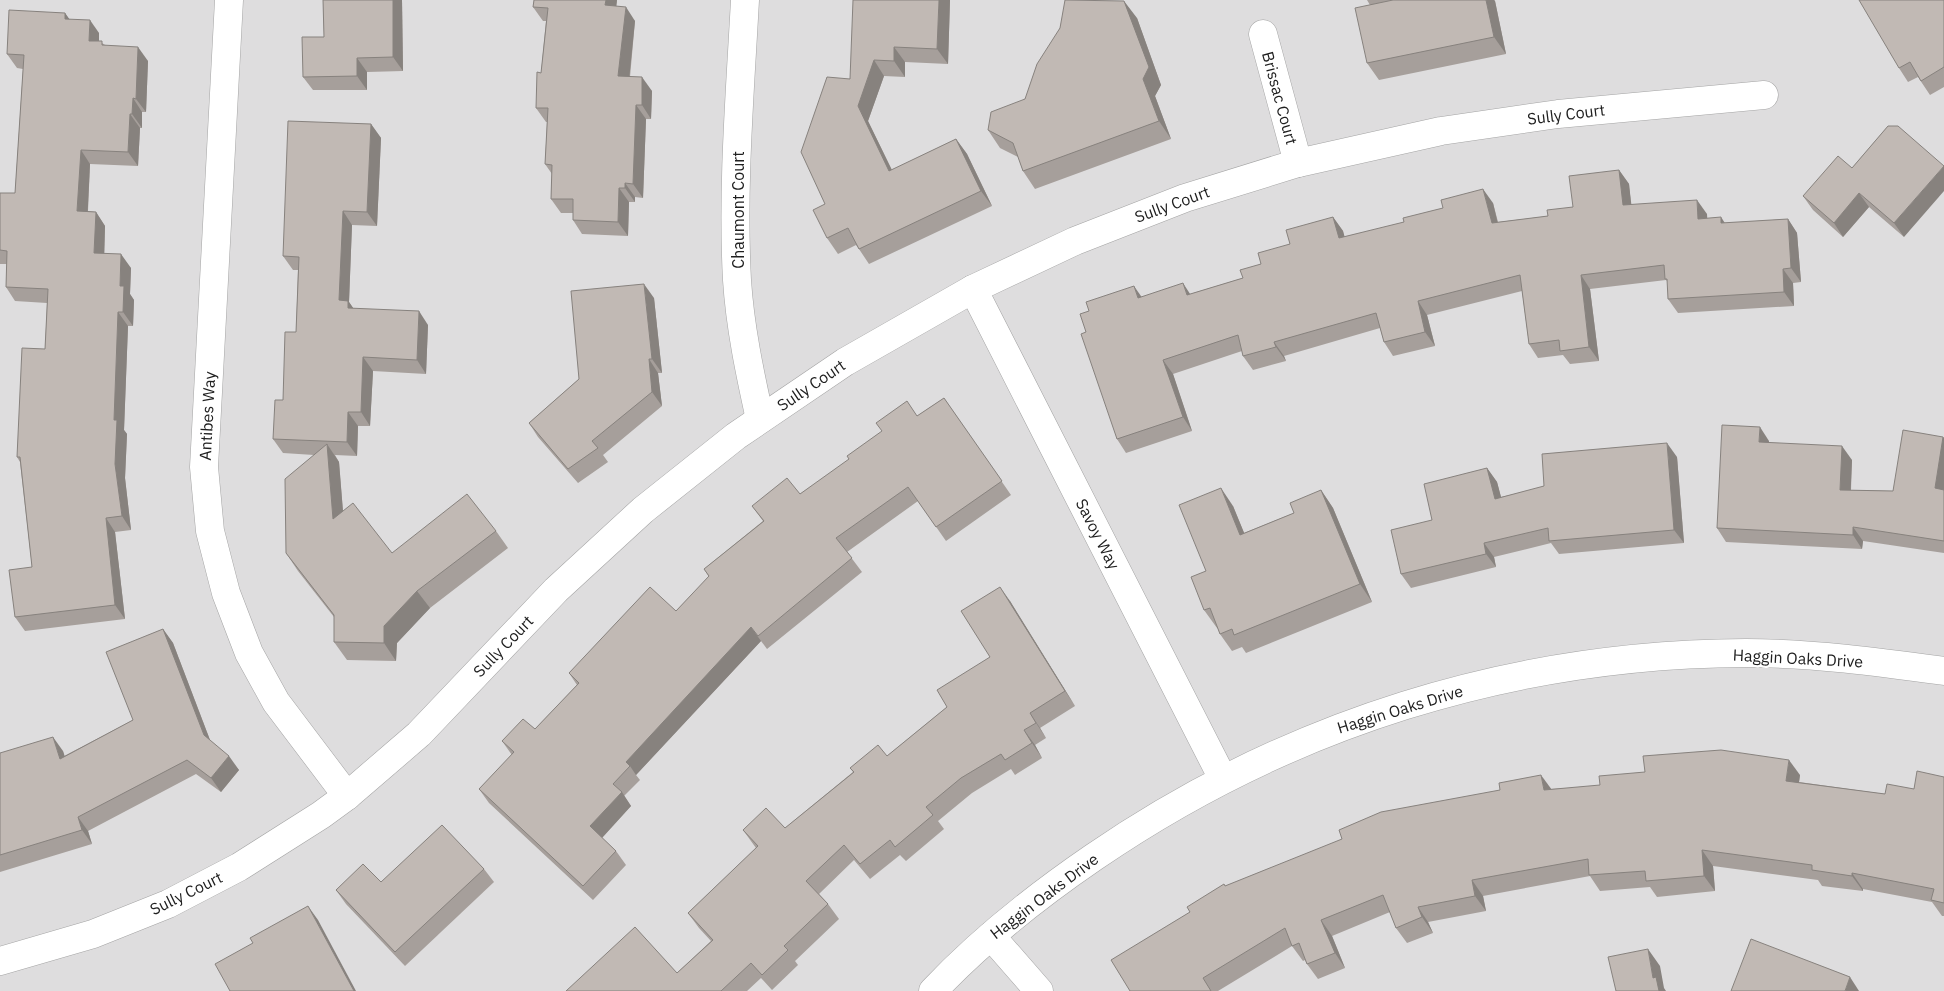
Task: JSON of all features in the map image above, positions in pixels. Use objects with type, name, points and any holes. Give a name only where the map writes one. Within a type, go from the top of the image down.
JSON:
[{"type":"street","name":"Antibes Way","points":[[229,0],[204,467],[210,531],[226,593],[250,653],[276,702],[347,796]]},
{"type":"street","name":"Chaumont Court","points":[[745,0],[735,205],[737,282],[750,374],[760,419]]},
{"type":"street","name":"Brissac Court","points":[[1263,34],[1298,163]]},
{"type":"street","name":"Sully Court","points":[[0,961],[93,934],[168,904],[239,867],[321,815],[347,796],[419,734],[556,590],[643,510],[760,419],[845,362],[973,289],[1075,241],[1185,198],[1298,163],[1441,131],[1558,114],[1764,95]]},
{"type":"street","name":"Savoy Way","points":[[973,289],[1223,778]]},
{"type":"street","name":"Haggin Oaks Drive","points":[[933,991],[991,936],[1054,884],[1137,828],[1223,778],[1316,736],[1391,709],[1487,682],[1585,664],[1667,656],[1747,653],[1846,658],[1944,671]]},
{"type":"street","points":[[991,936],[1039,991]]},
{"type":"shaded area","points":[[0,0],[1944,0],[1944,991],[0,991]]},
{"type":"building","points":[[323,0],[393,0],[393,57],[357,58],[357,76],[303,77],[302,37],[324,37]]},
{"type":"building","points":[[534,0],[606,0],[605,5],[626,7],[618,76],[642,77],[642,105],[636,105],[633,184],[625,183],[625,188],[619,188],[618,222],[573,220],[573,199],[551,199],[552,165],[545,164],[548,108],[536,108],[537,72],[541,73],[548,8],[533,7]]},
{"type":"building","points":[[853,0],[939,0],[937,49],[894,47],[894,61],[874,60],[858,106],[889,171],[956,139],[981,191],[859,249],[848,228],[827,238],[813,210],[825,204],[801,152],[827,77],[850,79]]},
{"type":"building","points":[[1065,0],[1124,1],[1149,67],[1143,79],[1159,121],[1023,171],[1013,143],[988,130],[991,112],[1025,99],[1037,64],[1060,28]]},
{"type":"building","points":[[1393,0],[1486,0],[1494,37],[1367,63],[1355,8]]},
{"type":"building","points":[[1859,0],[1944,0],[1944,67],[1921,81],[1910,62],[1899,68]]},
{"type":"building","points":[[9,10],[65,13],[65,19],[90,20],[89,41],[102,41],[102,45],[138,47],[136,99],[133,98],[132,114],[130,114],[128,152],[81,150],[77,211],[96,212],[94,253],[121,254],[120,286],[124,286],[123,312],[118,312],[114,420],[117,420],[115,464],[122,516],[106,518],[115,605],[15,617],[9,570],[32,567],[20,457],[17,457],[22,348],[45,349],[48,289],[6,287],[7,251],[0,250],[0,193],[15,193],[24,55],[7,54]]},
{"type":"building","points":[[288,121],[371,124],[367,212],[343,211],[339,300],[348,301],[348,308],[419,311],[417,360],[363,357],[361,412],[348,412],[347,442],[273,439],[275,400],[283,400],[285,332],[296,332],[299,257],[283,256]]},
{"type":"building","points":[[1888,126],[1898,126],[1944,166],[1894,223],[1859,193],[1834,223],[1803,196],[1838,156],[1852,168]]},
{"type":"building","points":[[1619,170],[1623,205],[1697,200],[1698,219],[1721,217],[1721,223],[1788,219],[1791,268],[1783,269],[1784,292],[1668,299],[1664,265],[1581,275],[1589,347],[1560,351],[1559,340],[1529,344],[1520,275],[1418,301],[1425,332],[1384,342],[1376,313],[1274,342],[1276,347],[1243,356],[1238,335],[1163,360],[1183,417],[1117,439],[1081,334],[1086,332],[1080,314],[1089,311],[1086,302],[1134,286],[1138,298],[1183,283],[1187,295],[1243,278],[1240,270],[1261,264],[1258,253],[1290,244],[1286,230],[1333,217],[1339,238],[1404,222],[1403,218],[1443,208],[1441,200],[1483,189],[1492,223],[1548,216],[1547,210],[1573,207],[1569,176]]},
{"type":"building","points":[[644,284],[652,359],[649,359],[652,392],[592,441],[598,448],[568,469],[529,423],[579,379],[571,291]]},
{"type":"building","points":[[944,398],[1002,481],[936,527],[908,487],[836,538],[852,558],[758,636],[751,627],[626,762],[630,766],[613,784],[622,792],[590,826],[616,851],[583,886],[479,789],[514,752],[502,741],[523,719],[535,729],[579,683],[569,673],[650,587],[676,611],[709,576],[704,569],[764,521],[752,506],[787,478],[800,494],[849,459],[847,456],[882,431],[876,423],[907,401],[917,416]]},
{"type":"building","points":[[1722,425],[1760,427],[1759,442],[1842,446],[1840,490],[1893,491],[1903,430],[1943,437],[1935,488],[1944,490],[1944,541],[1853,527],[1853,535],[1717,528]]},
{"type":"building","points":[[1667,443],[1674,530],[1549,541],[1548,528],[1484,543],[1486,554],[1401,574],[1391,530],[1432,520],[1424,484],[1487,468],[1495,499],[1544,486],[1542,454]]},
{"type":"building","points":[[327,444],[333,519],[353,503],[392,553],[467,494],[496,531],[417,591],[384,626],[384,643],[334,642],[334,615],[286,553],[285,479]]},
{"type":"building","points":[[1221,488],[1240,535],[1294,513],[1290,503],[1321,490],[1360,584],[1234,635],[1232,629],[1220,634],[1210,608],[1204,610],[1191,577],[1206,571],[1179,505]]},
{"type":"building","points":[[1000,587],[1065,691],[1030,713],[1036,723],[1024,730],[1032,743],[1005,760],[1001,754],[961,778],[926,807],[933,815],[895,847],[890,840],[860,864],[844,845],[806,881],[828,904],[784,946],[788,950],[762,975],[751,963],[721,991],[566,991],[635,927],[677,973],[713,940],[688,913],[758,846],[743,830],[766,808],[785,828],[854,772],[850,768],[878,745],[887,756],[947,707],[937,690],[990,657],[961,611]]},
{"type":"building","points":[[163,629],[204,735],[229,756],[211,778],[187,760],[78,817],[82,830],[0,855],[0,753],[53,737],[60,759],[133,720],[106,652]]},
{"type":"building","points":[[1721,750],[1789,760],[1786,781],[1885,794],[1887,784],[1914,789],[1917,771],[1944,777],[1944,903],[1931,900],[1934,889],[1852,873],[1852,876],[1812,870],[1812,865],[1702,850],[1704,876],[1646,881],[1645,871],[1589,875],[1588,859],[1472,880],[1475,896],[1418,907],[1422,917],[1396,928],[1383,895],[1321,920],[1335,953],[1307,964],[1299,943],[1292,946],[1285,928],[1203,978],[1211,991],[1130,991],[1111,960],[1190,912],[1187,907],[1224,884],[1225,886],[1342,839],[1339,830],[1381,812],[1500,790],[1499,783],[1541,775],[1544,790],[1600,785],[1599,776],[1645,772],[1643,756]]},
{"type":"building","points":[[442,825],[484,869],[395,952],[336,890],[363,864],[381,882]]},
{"type":"building","points":[[308,906],[354,991],[230,991],[215,964],[253,943],[250,938]]},
{"type":"building","points":[[1751,939],[1850,977],[1845,991],[1731,991]]},
{"type":"building","points":[[1648,949],[1653,978],[1656,977],[1659,991],[1616,991],[1608,957]]}]
